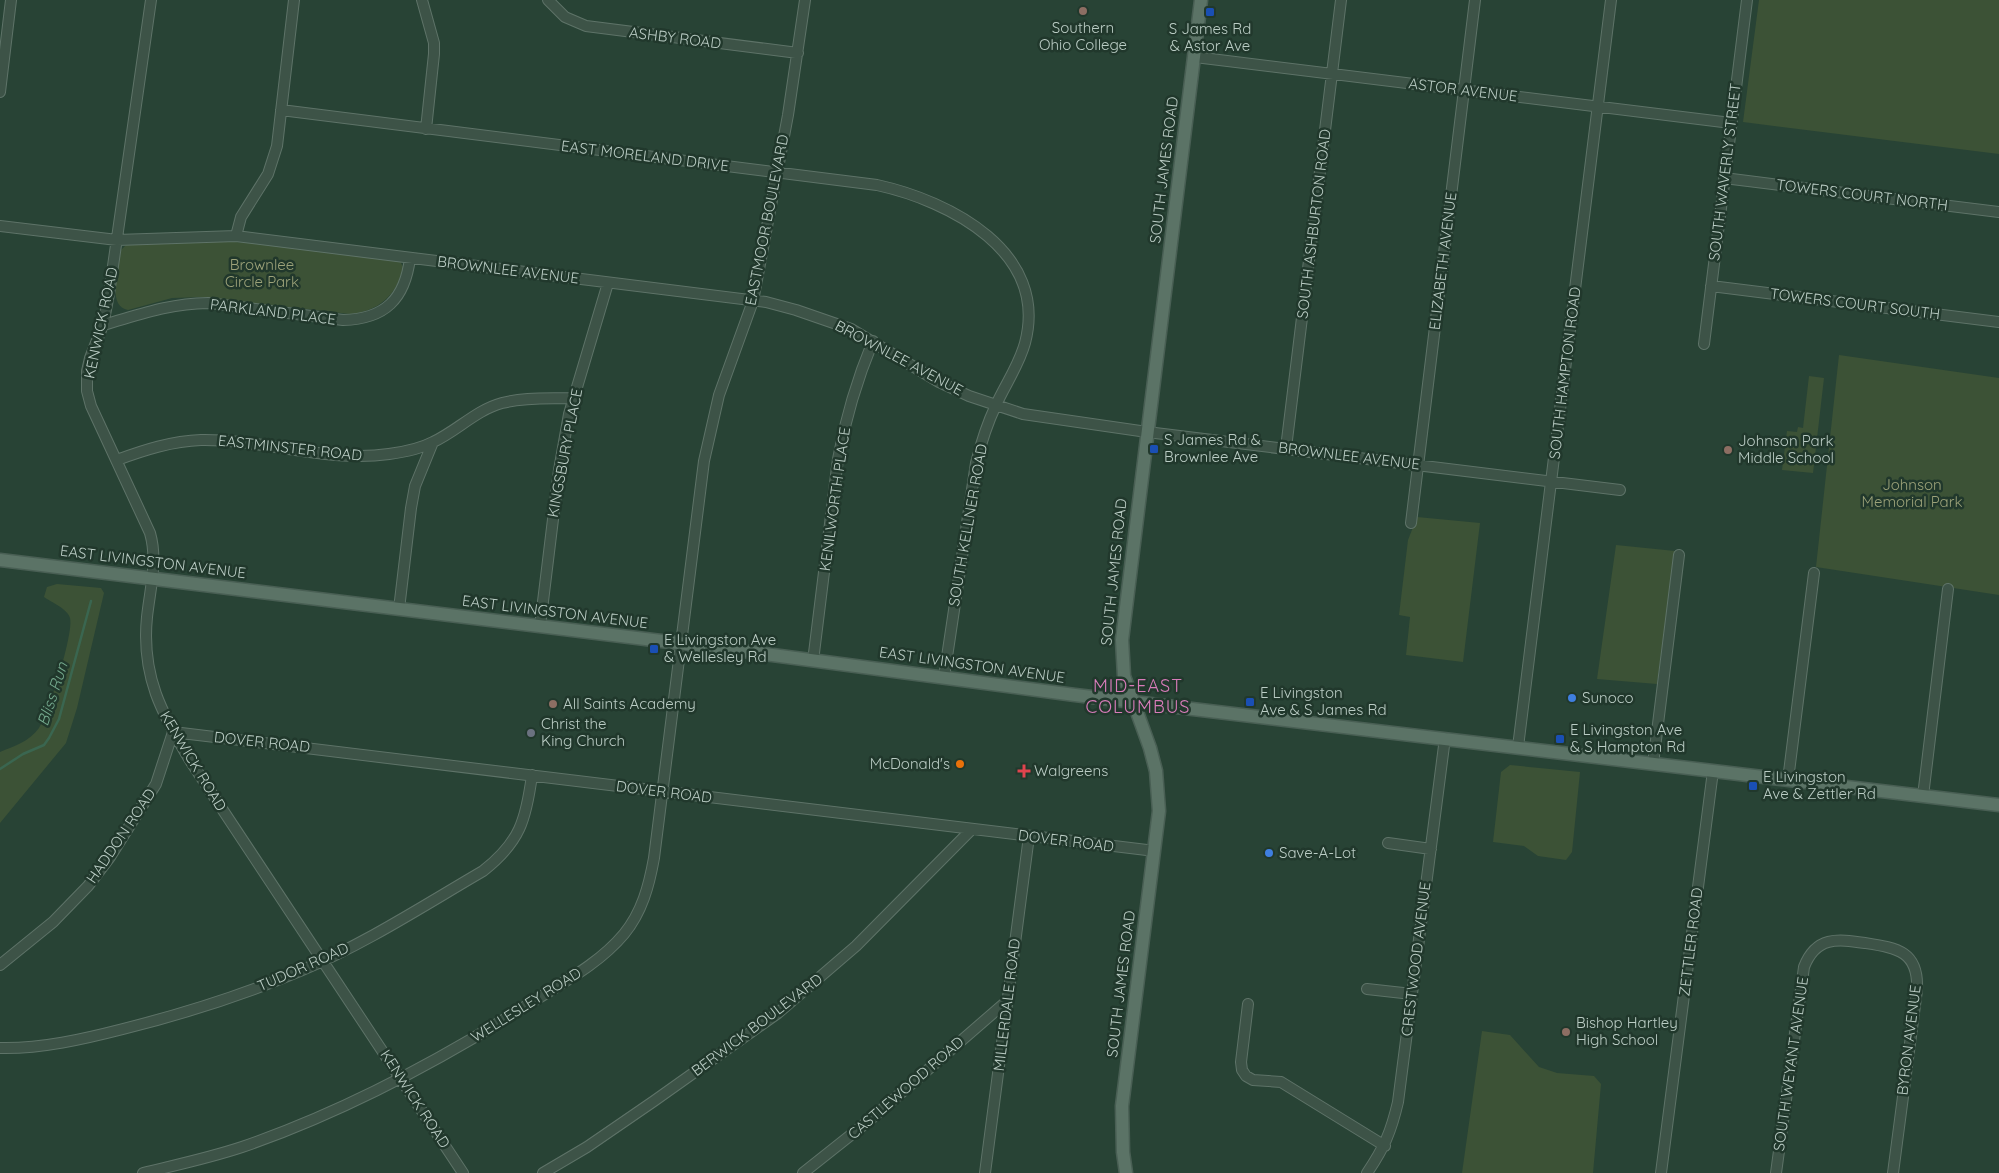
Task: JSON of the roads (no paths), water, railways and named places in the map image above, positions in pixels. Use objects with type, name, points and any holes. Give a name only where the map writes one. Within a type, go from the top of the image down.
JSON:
[{"type":"main road","name":"SOUTH JAMES ROAD","points":[[1126,1173],[1123,1152],[1122,1106],[1159,811],[1158,782],[1150,748],[1124,676],[1122,640],[1201,0]]},
{"type":"main road","name":"EAST LIVINGSTON AVENUE","points":[[0,560],[681,643],[1134,702],[1999,805]]},
{"type":"street","points":[[0,92],[11,0]]},
{"type":"street","name":"KENWICK ROAD","points":[[152,0],[104,325],[90,358],[87,376],[87,391],[91,406],[150,533],[154,550],[146,634],[148,665],[160,706],[191,762],[402,1078],[463,1173]]},
{"type":"street","points":[[236,236],[241,217],[268,174],[277,146],[294,0]]},
{"type":"street","points":[[422,0],[434,49],[426,129]]},
{"type":"street","name":"ASHBY ROAD","points":[[548,0],[556,10],[575,23],[597,29],[798,53]]},
{"type":"street","name":"EASTMOOR BOULEVARD","points":[[681,643],[704,461],[719,395],[753,301],[798,53],[805,0]]},
{"type":"street","name":"SOUTH ASHBURTON ROAD","points":[[1286,448],[1341,0]]},
{"type":"street","name":"ELIZABETH AVENUE","points":[[1410,523],[1476,0]]},
{"type":"street","name":"SOUTH HAMPTON ROAD","points":[[1518,747],[1611,0]]},
{"type":"street","name":"SOUTH WAVERLY STREET","points":[[1704,344],[1746,0]]},
{"type":"street","name":"ASTOR AVENUE","points":[[1194,58],[1731,123]]},
{"type":"street","name":"EAST MORELAND DRIVE","points":[[281,110],[877,184],[925,198],[963,217],[995,242]]},
{"type":"street","name":"TOWERS COURT NORTH","points":[[1724,178],[1999,212]]},
{"type":"street","name":"BROWNLEE AVENUE","points":[[0,226],[117,240],[236,236],[753,301],[796,310],[851,329],[939,382],[969,396],[1023,414],[1147,432],[1552,480],[1620,490]]},
{"type":"street","name":"SOUTH KELLNER ROAD","points":[[944,677],[974,472],[984,434],[1022,353],[1029,313],[1021,280],[1008,258],[995,242]]},
{"type":"street","name":"PARKLAND PLACE","points":[[104,325],[154,309],[199,304],[343,320],[359,320],[374,316],[398,297],[405,282],[410,258]]},
{"type":"street","name":"KINGSBURY PLACE","points":[[540,626],[559,470],[574,398],[608,283]]},
{"type":"street","name":"TOWERS COURT SOUTH","points":[[1711,286],[1999,322]]},
{"type":"street","name":"KENILWORTH PLACE","points":[[813,661],[838,459],[844,427],[858,378],[873,341]]},
{"type":"street","name":"EASTMINSTER ROAD","points":[[117,460],[166,444],[200,440],[228,441],[367,456],[414,449],[433,442],[485,410],[501,403],[517,400],[574,398]]},
{"type":"street","points":[[399,609],[415,486],[433,442]]},
{"type":"street","points":[[1653,764],[1679,555]]},
{"type":"street","points":[[1788,780],[1814,573]]},
{"type":"street","points":[[1923,796],[1948,589]]},
{"type":"street","name":"WELLESLEY ROAD","points":[[143,1173],[241,1148],[349,1104],[402,1078],[486,1031],[587,967],[623,935],[644,902],[650,881],[681,643]]},
{"type":"street","name":"DOVER ROAD","points":[[173,732],[1155,851]]},
{"type":"street","name":"HADDON ROAD","points":[[0,965],[52,922],[88,886],[110,857],[156,784],[173,732]]},
{"type":"street","name":"CRESTWOOD AVENUE","points":[[1367,1173],[1384,1146],[1393,1123],[1398,1102],[1445,738]]},
{"type":"street","name":"ZETTLER ROAD","points":[[1661,1173],[1713,771]]},
{"type":"street","name":"TUDOR ROAD","points":[[0,1048],[40,1045],[92,1037],[166,1019],[262,986],[322,960],[424,905],[482,871],[499,858],[522,826],[528,807],[532,775]]},
{"type":"street","name":"BERWICK BOULEVARD","points":[[543,1173],[587,1147],[639,1112],[778,1013],[856,946],[972,829]]},
{"type":"street","name":"MILLERDALE ROAD","points":[[985,1173],[1029,836]]},
{"type":"street","points":[[1388,843],[1431,849]]},
{"type":"street","name":"SOUTH WEYANT AVENUE","points":[[1776,1173],[1804,967],[1808,957],[1824,943],[1840,940],[1863,943]]},
{"type":"street","name":"BYRON AVENUE","points":[[1863,943],[1890,946],[1899,950],[1913,963],[1917,980],[1893,1173]]},
{"type":"street","points":[[1367,989],[1412,994]]},
{"type":"street","name":"CASTLEWOOD ROAD","points":[[806,1172],[871,1120],[1007,1001]]},
{"type":"street","points":[[1248,1004],[1242,1062],[1242,1070],[1246,1076],[1252,1080],[1281,1082],[1384,1146]]},
{"type":"waterway","name":"Bliss Run","points":[[0,769],[23,754],[44,745],[49,738],[59,719],[91,601]]},
{"type":"place","name":"Southern Ohio College","points":[[1083,11]]},
{"type":"place","name":"S James Rd & Astor Ave","points":[[1210,12]]},
{"type":"place","name":"S James Rd & Brownlee Ave","points":[[1154,449]]},
{"type":"place","name":"Johnson Park Middle School","points":[[1728,450]]},
{"type":"place","name":"E Livingston Ave & Wellesley Rd","points":[[654,649]]},
{"type":"place","name":"Sunoco","points":[[1572,698]]},
{"type":"place","name":"E Livingston Ave & S James Rd","points":[[1250,702]]},
{"type":"place","name":"All Saints Academy","points":[[553,704]]},
{"type":"place","name":"Christ the King Church","points":[[531,733]]},
{"type":"place","name":"E Livingston Ave & S Hampton Rd","points":[[1560,739]]},
{"type":"place","name":"McDonald's","points":[[960,764]]},
{"type":"place","name":"Walgreens","points":[[1024,771]]},
{"type":"place","name":"E Livingston Ave & Zettler Rd","points":[[1753,786]]},
{"type":"place","name":"Save-A-Lot","points":[[1269,853]]},
{"type":"place","name":"Bishop Hartley High School","points":[[1566,1032]]},
{"type":"district","name":"MID-EAST COLUMBUS","points":[[1138,696]]},
{"type":"park label","name":"Brownlee Circle Park","points":[[262,274]]},
{"type":"park label","name":"Johnson Memorial Park","points":[[1912,494]]}]
